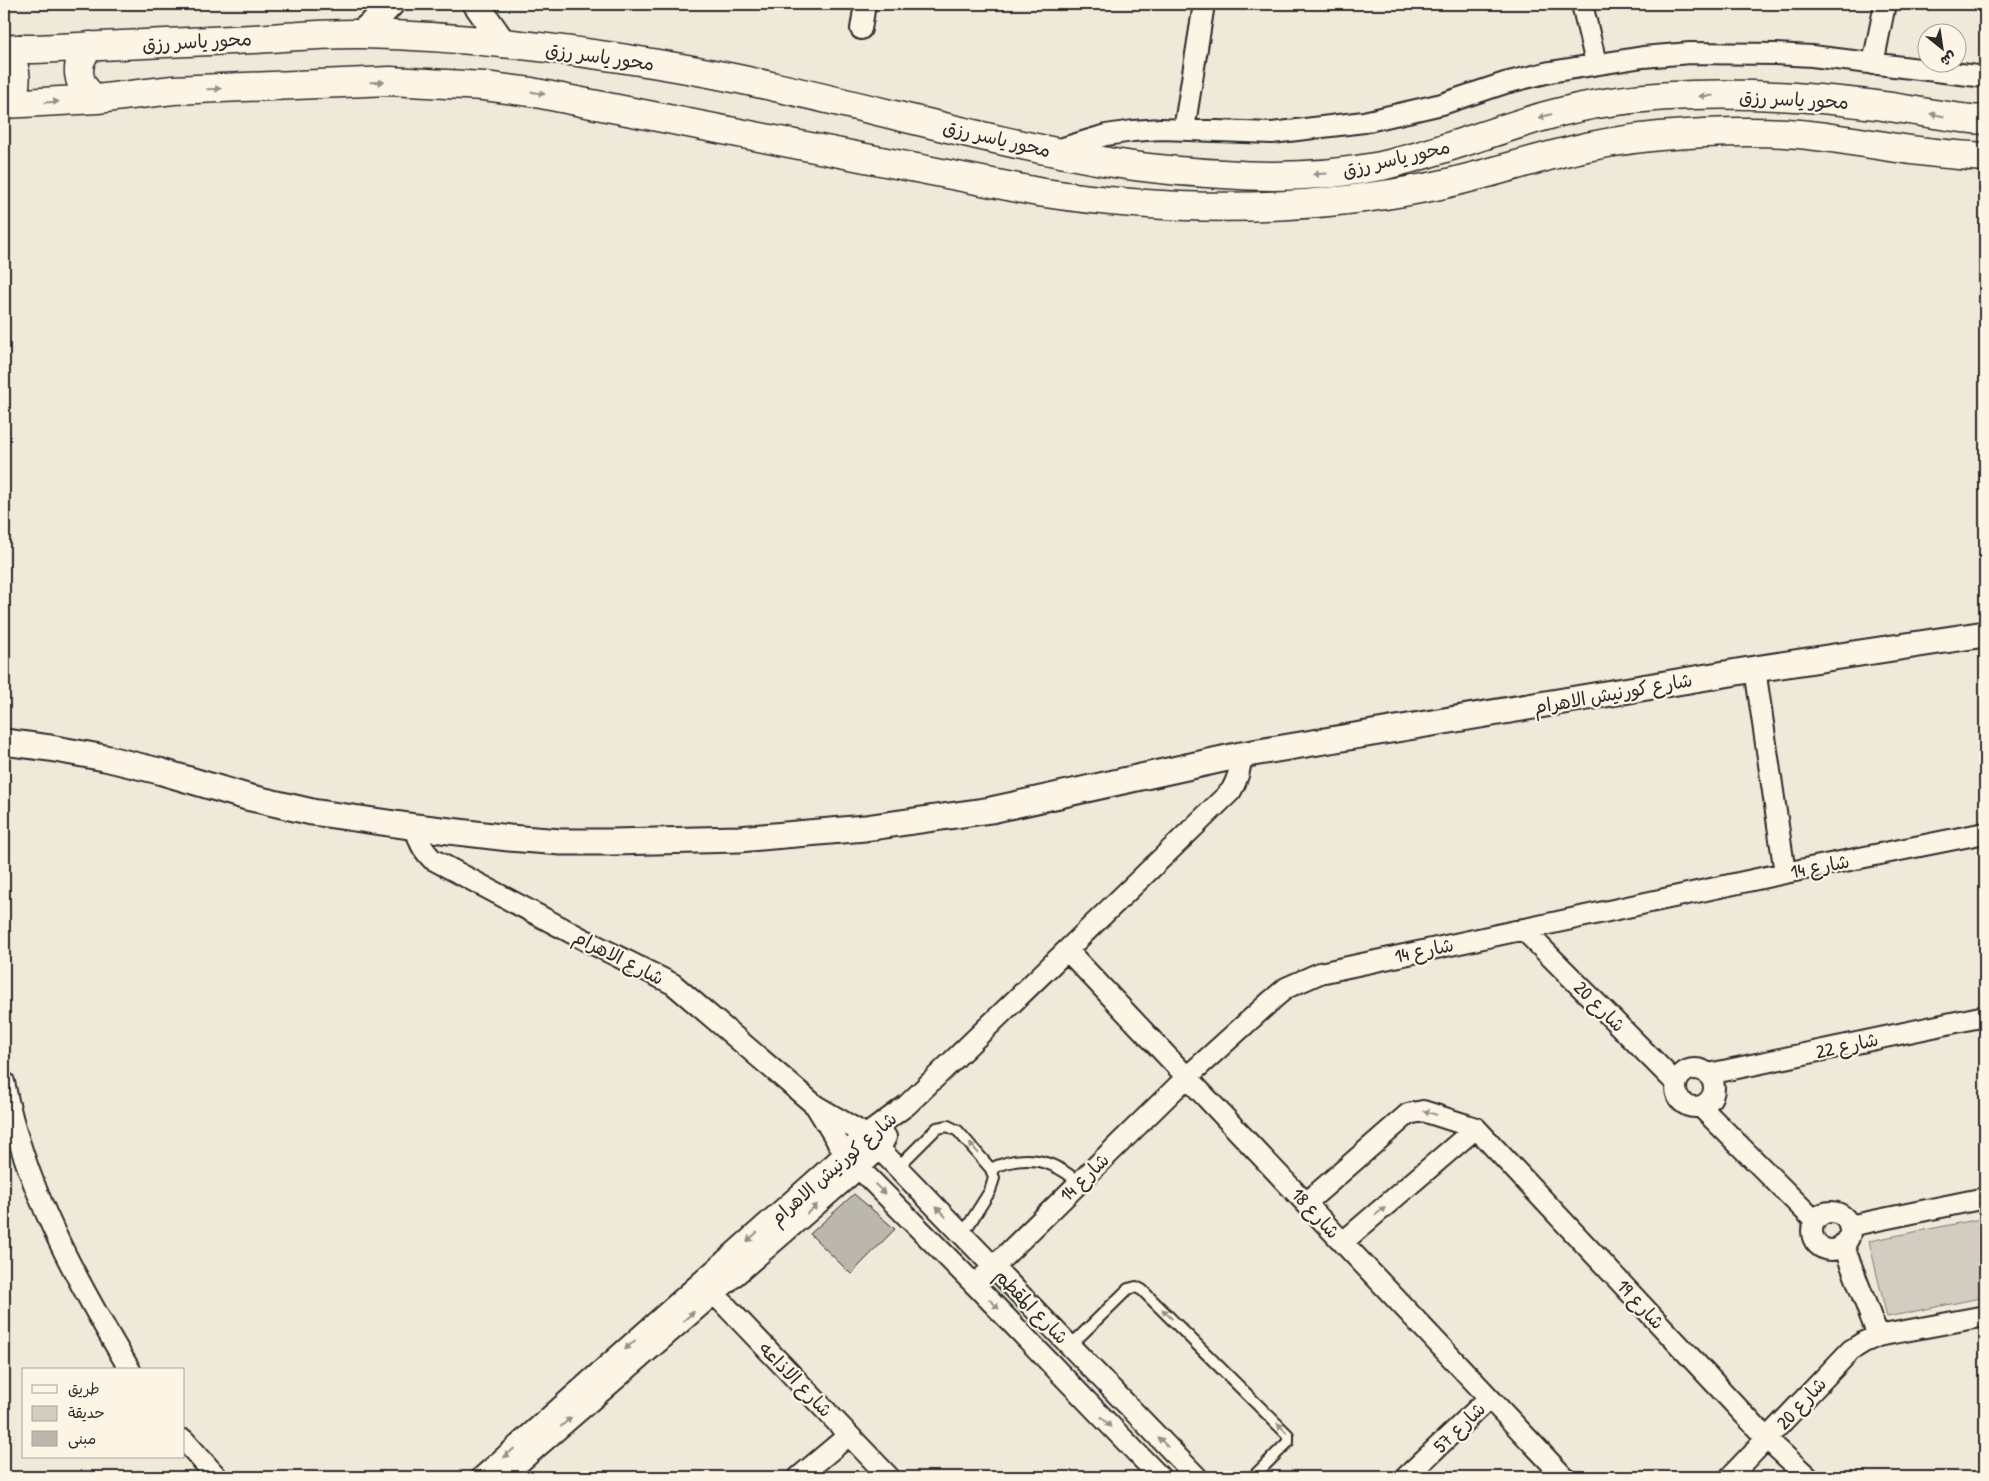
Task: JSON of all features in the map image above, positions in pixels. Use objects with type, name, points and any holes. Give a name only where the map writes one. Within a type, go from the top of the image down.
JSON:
[{"type":"main road","name":"محور ياسر رزق","points":[[4,49],[358,34],[504,44],[585,53],[742,79],[1052,151],[1120,164],[1276,177],[1329,174],[1381,166],[1432,152],[1520,123],[1610,102],[1699,96],[1831,99],[1908,109],[1960,119],[1985,120]]},
{"type":"main road","points":[[90,46],[80,59],[79,76],[85,90],[98,99]]},
{"type":"main road","points":[[4,49],[15,66],[16,76],[13,95],[6,104]]},
{"type":"main road","name":"محور ياسر رزق","points":[[6,104],[98,99],[173,90],[390,81],[484,86],[531,92],[1038,192],[1106,202],[1184,207],[1283,206],[1382,196],[1431,187],[1567,151],[1611,142],[1704,132],[1798,134],[1938,153],[1985,157]]},
{"type":"street","points":[[358,34],[373,23],[391,4]]},
{"type":"street","points":[[476,4],[504,44]]},
{"type":"street","points":[[861,29],[865,4]]},
{"type":"street","points":[[1184,130],[1204,4]]},
{"type":"street","points":[[1582,4],[1596,63]]},
{"type":"street","points":[[1873,64],[1885,4]]},
{"type":"street","points":[[1052,151],[1106,135],[1133,131],[1184,130],[1272,133],[1364,122],[1442,104],[1505,83],[1596,63],[1643,57],[1737,52],[1812,56],[1985,77]]},
{"type":"street","name":"شارع كورنيش الاهرام","points":[[4,742],[105,758],[159,771],[246,797],[304,810],[416,827],[561,842],[676,841],[802,834],[928,820],[991,810],[1240,755],[1755,669],[1985,634]]},
{"type":"street","points":[[1755,669],[1785,873]]},
{"type":"street","name":"شارع كورنيش الاهرام","points":[[503,1477],[708,1288],[873,1142],[906,1105],[1231,791],[1238,780],[1241,768],[1240,755]]},
{"type":"street","name":"شارع الاهرام","points":[[416,827],[418,839],[423,850],[442,866],[673,984],[816,1106],[873,1142]]},
{"type":"street","name":"شارع 14","points":[[975,1285],[1187,1077],[1272,1000],[1302,980],[1320,973],[1523,929],[1785,873],[1985,833]]},
{"type":"street","name":"شارع 20","points":[[1523,929],[1676,1083]]},
{"type":"street","name":"شارع 18","points":[[1067,950],[1490,1398],[1558,1475]]},
{"type":"street","name":"شارع 22","points":[[1710,1074],[1985,1016]]},
{"type":"street","points":[[1699,1069],[1710,1074],[1715,1090],[1710,1100],[1701,1107],[1695,1108],[1684,1104],[1677,1095],[1676,1083],[1682,1073],[1688,1070],[1699,1069]]},
{"type":"street","points":[[4,1082],[29,1168],[52,1229],[80,1283],[129,1368]]},
{"type":"street","name":"شارع الاهرام","points":[[816,1106],[852,1161]]},
{"type":"street","points":[[1701,1107],[1815,1221]]},
{"type":"street","name":"شارع 19","points":[[1306,1203],[1408,1114],[1423,1111],[1476,1128],[1768,1439],[1808,1477]]},
{"type":"street","points":[[1344,1242],[1476,1128]]},
{"type":"street","name":"شارع المقطم","points":[[873,1142],[1197,1477]]},
{"type":"street","name":"شارع المقطم","points":[[852,1161],[975,1285],[1160,1477]]},
{"type":"street","points":[[1878,1336],[1846,1235],[1841,1215],[1832,1212],[1822,1214],[1815,1221],[1812,1230],[1817,1244],[1830,1250],[1846,1235],[1985,1198]]},
{"type":"street","name":"شارع كورنيش الاهرام","points":[[482,1477],[708,1288]]},
{"type":"street","name":"شارع الاذاعه","points":[[708,1288],[889,1477]]},
{"type":"street","name":"شارع 20","points":[[1730,1477],[1852,1350],[1864,1342],[1878,1336],[1985,1316]]},
{"type":"street","name":"شارع 57","points":[[1406,1477],[1490,1398]]},
{"type":"street","points":[[799,1477],[849,1435]]},
{"type":"street","points":[[185,1441],[216,1477]]},
{"type":"lane","points":[[898,1168],[938,1128],[948,1126],[958,1131],[992,1169],[994,1178],[990,1191],[963,1234]]},
{"type":"lane","points":[[992,1169],[1014,1160],[1038,1160],[1060,1168],[1079,1182]]},
{"type":"lane","points":[[1070,1346],[1128,1289],[1136,1287],[1142,1290],[1288,1435],[1288,1442],[1253,1477]]},
{"type":"green space","points":[[1985,1218],[1985,1297],[1887,1317],[1869,1241]]},
{"type":"building","points":[[854,1194],[895,1229],[851,1274],[810,1234]]}]
